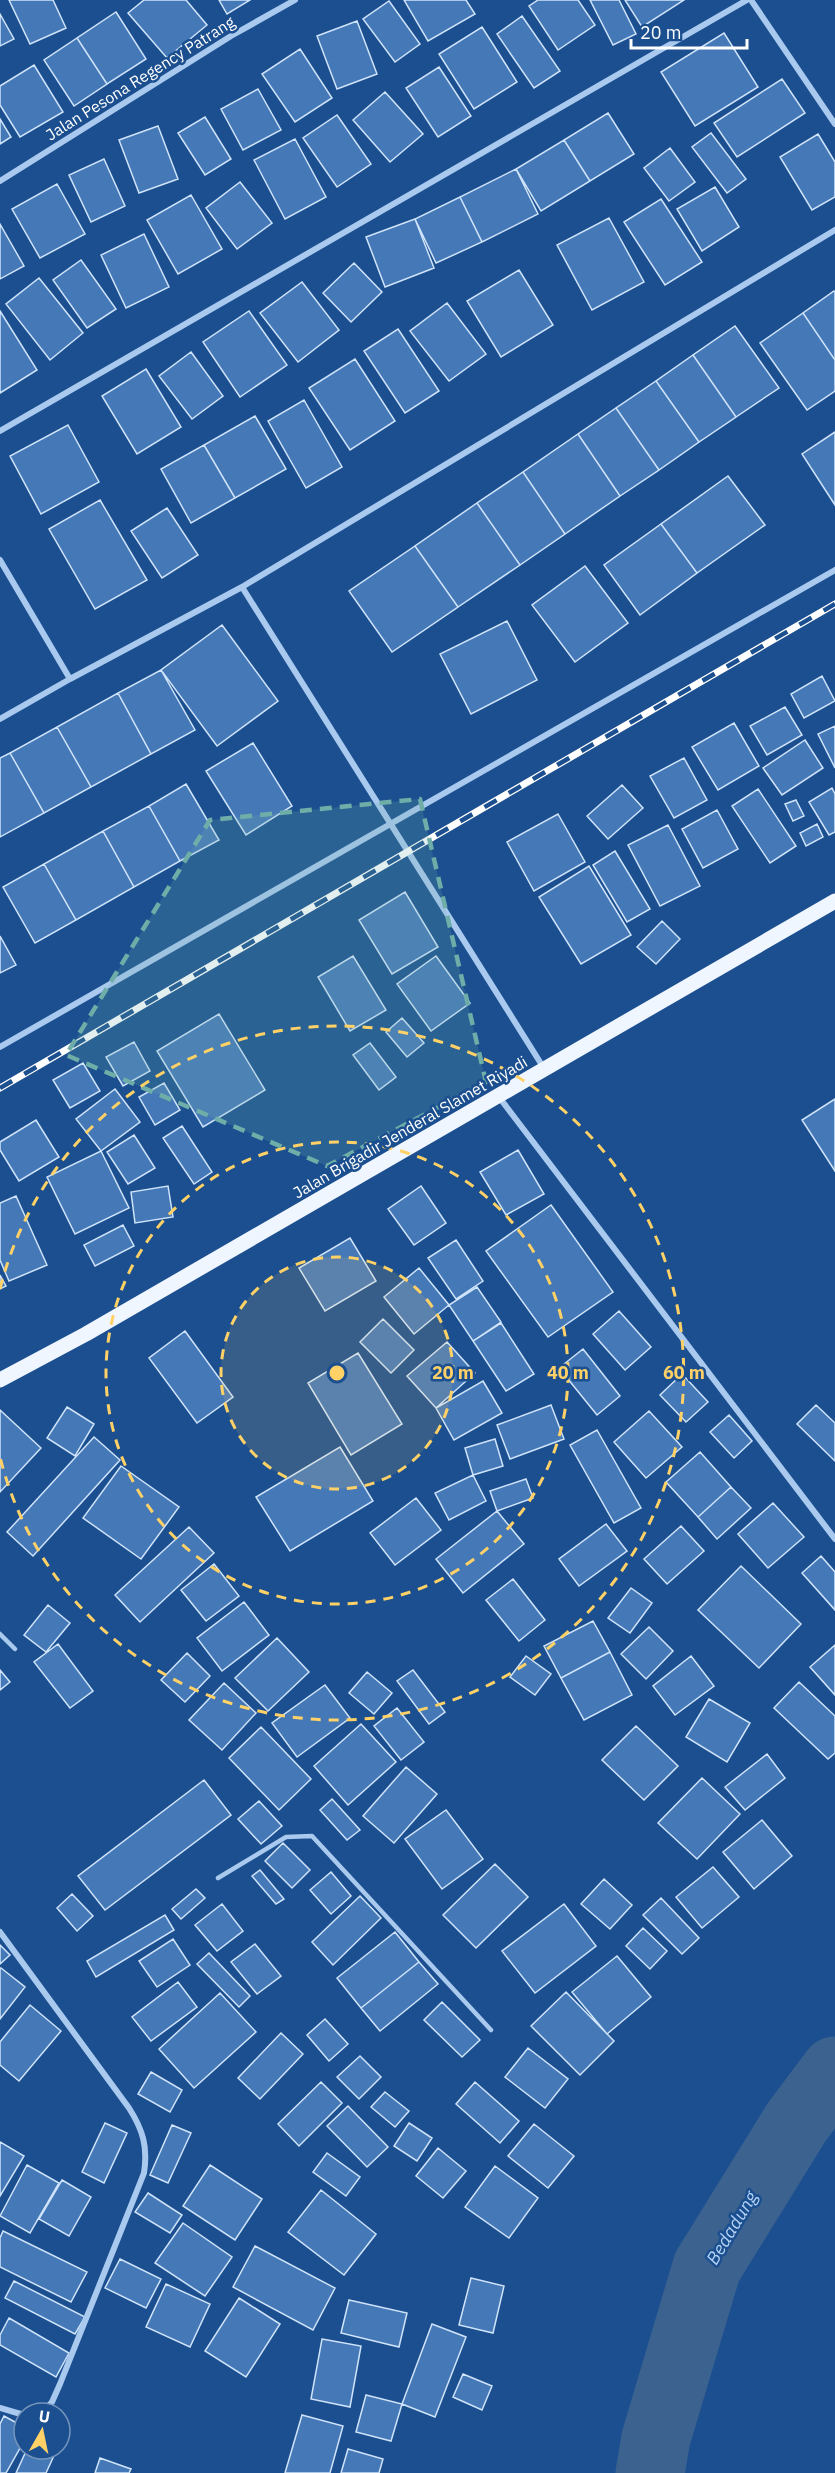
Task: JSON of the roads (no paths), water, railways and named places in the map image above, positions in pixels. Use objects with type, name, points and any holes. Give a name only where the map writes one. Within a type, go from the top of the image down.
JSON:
[{"type":"main road","name":"Jalan Brigadir Jenderal Slamet Riyadi","points":[[0,1380],[86,1334],[835,901]]},
{"type":"street","name":"Jalan Pesona Regency Patrang","points":[[0,181],[231,36],[295,0]]},
{"type":"street","points":[[0,431],[749,0],[835,124]]},
{"type":"street","points":[[0,719],[242,587],[835,230]]},
{"type":"street","points":[[0,561],[70,679]]},
{"type":"street","points":[[0,1047],[835,570]]},
{"type":"street","points":[[242,587],[545,1070]]},
{"type":"street","points":[[498,1097],[835,1539]]},
{"type":"street","points":[[0,1932],[129,2108],[140,2126],[146,2143],[144,2173],[52,2401]]},
{"type":"lane","points":[[0,1634],[15,1649]]},
{"type":"lane","points":[[218,1878],[286,1837],[312,1836],[491,2030]]},
{"type":"waterway","name":"Bedadung","points":[[650,2473],[656,2438],[707,2267],[796,2123],[835,2071]]},
{"type":"railway","points":[[0,1088],[835,604]]}]
